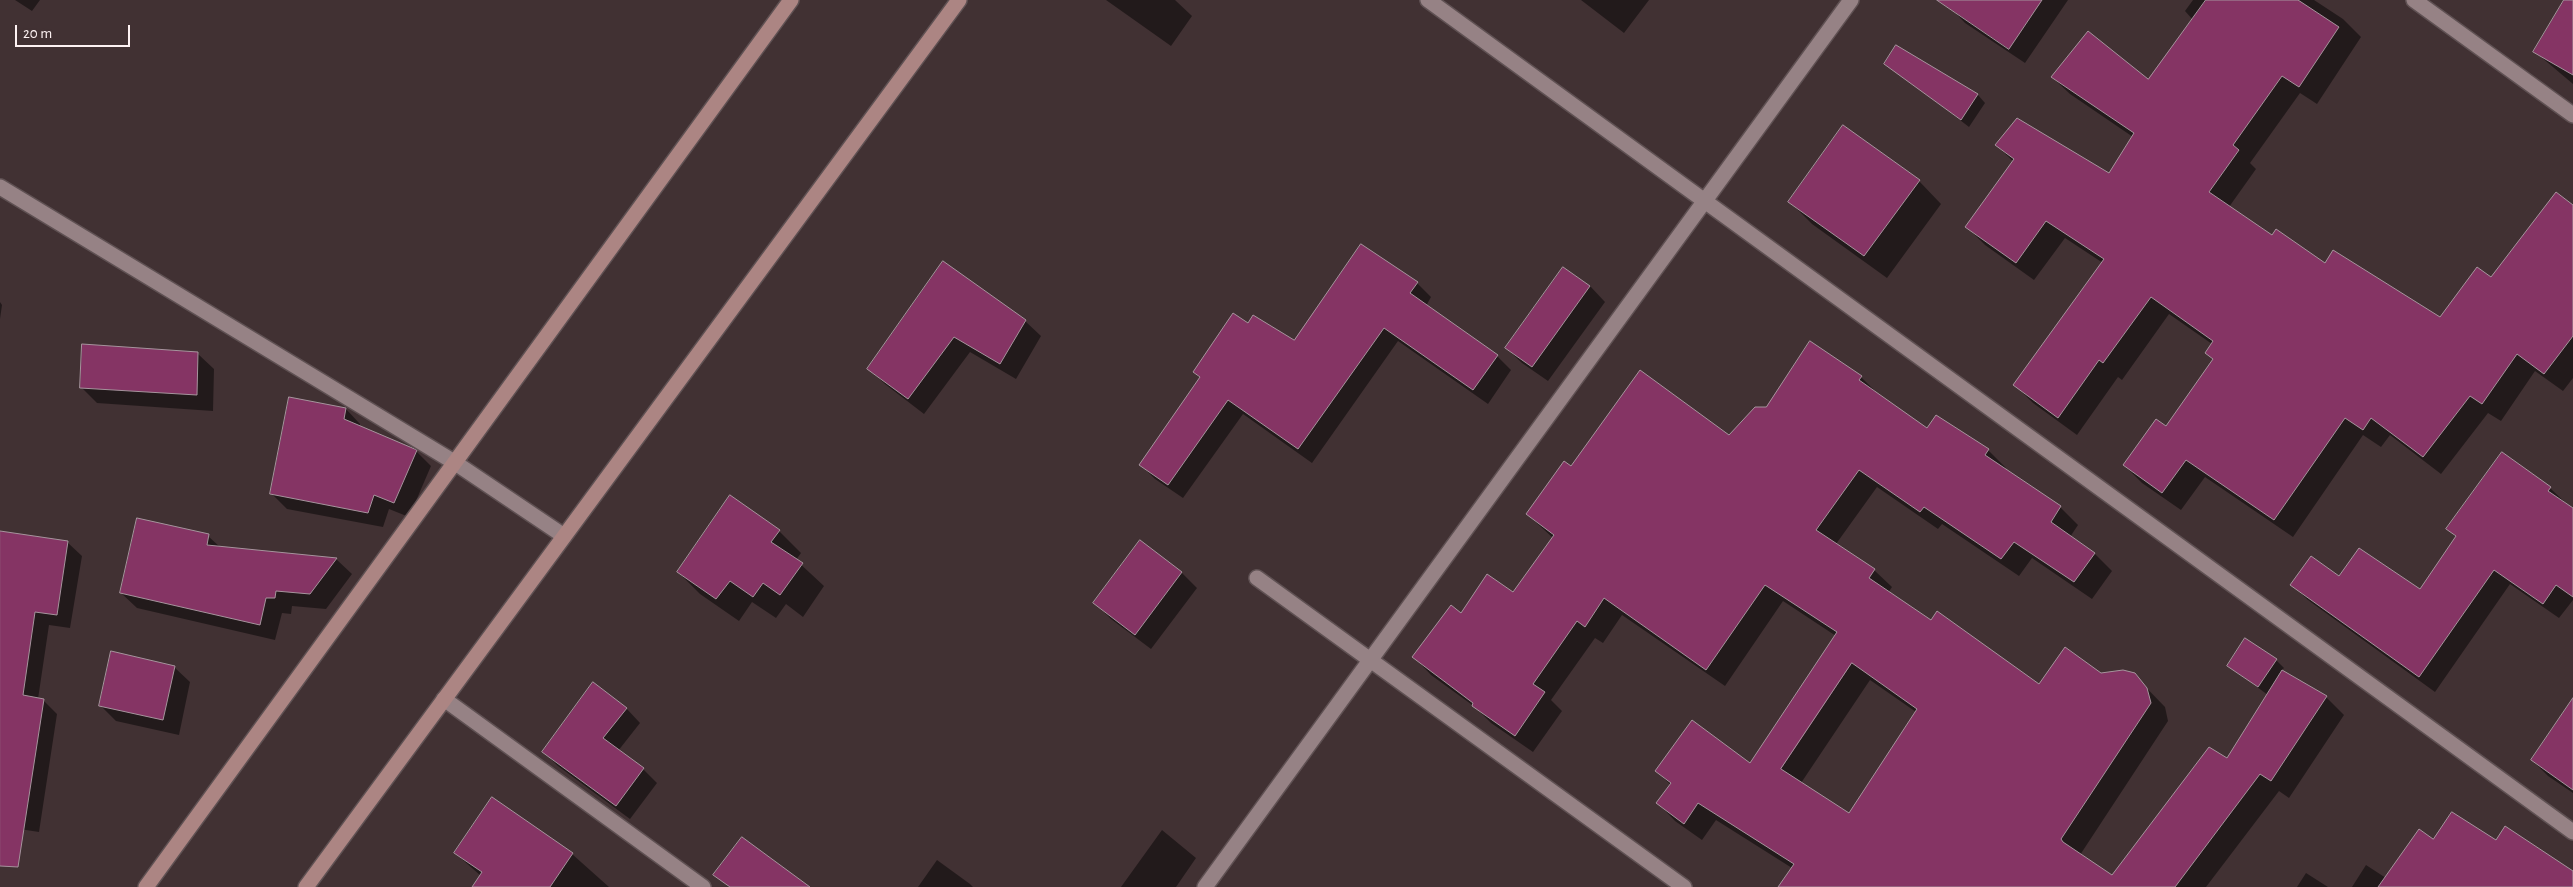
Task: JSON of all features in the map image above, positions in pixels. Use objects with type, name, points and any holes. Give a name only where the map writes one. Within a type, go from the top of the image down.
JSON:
[{"type":"main road","points":[[146,887],[791,0]]},
{"type":"main road","points":[[306,887],[959,0]]},
{"type":"street","points":[[1428,0],[2573,832]]},
{"type":"street","points":[[1205,887],[1851,0]]},
{"type":"street","points":[[2414,0],[2573,115]]},
{"type":"street","points":[[0,187],[454,462],[564,536]]},
{"type":"street","points":[[1257,578],[1684,887]]},
{"type":"street","points":[[444,699],[703,887]]},
{"type":"building","points":[[1937,0],[2042,0],[2009,49]]},
{"type":"building","points":[[2206,0],[2298,0],[2339,27],[2299,87],[2282,76],[2233,145],[2239,150],[2209,192],[2272,235],[2276,229],[2325,263],[2333,250],[2440,317],[2477,267],[2491,277],[2556,192],[2573,205],[2573,336],[2544,374],[2517,354],[2482,404],[2470,396],[2423,457],[2371,418],[2363,430],[2345,418],[2274,520],[2186,460],[2162,493],[2123,465],[2156,419],[2166,426],[2213,359],[2205,353],[2213,341],[2151,297],[2103,363],[2099,360],[2058,418],[2013,385],[2104,259],[2046,221],[2016,263],[1965,227],[2014,159],[1995,145],[2017,118],[2109,173],[2134,133],[2051,77],[2088,31],[2148,79]]},
{"type":"building","points":[[2564,0],[2573,0],[2573,75],[2533,52]]},
{"type":"building","points":[[1896,45],[1978,94],[1961,120],[1884,64]]},
{"type":"building","points":[[1843,125],[1920,180],[1864,256],[1788,202]]},
{"type":"building","points":[[1361,244],[1418,282],[1410,293],[1498,355],[1473,390],[1384,328],[1298,449],[1228,400],[1168,485],[1139,465],[1200,377],[1193,372],[1233,313],[1248,323],[1253,315],[1294,340]]},
{"type":"building","points":[[943,261],[1026,320],[1000,364],[954,337],[908,399],[867,369]]},
{"type":"building","points":[[1563,267],[1590,286],[1532,367],[1505,348]]},
{"type":"building","points":[[1810,341],[1862,376],[1859,380],[1927,428],[1936,415],[1989,449],[1985,455],[2061,506],[2051,522],[2095,553],[2074,582],[2014,542],[2001,559],[1924,507],[1920,512],[1859,470],[1816,530],[1875,569],[1869,578],[1931,620],[1937,611],[2039,684],[2065,647],[2101,673],[2123,670],[2135,673],[2147,688],[2151,703],[2061,839],[2112,875],[2209,747],[2227,758],[2282,670],[2327,696],[2271,781],[2260,774],[2175,887],[1778,887],[1794,864],[1698,803],[1684,824],[1656,803],[1671,783],[1655,771],[1692,720],[1750,763],[1837,632],[1765,585],[1706,670],[1604,598],[1585,627],[1577,621],[1533,684],[1545,692],[1515,736],[1472,706],[1473,703],[1412,657],[1451,605],[1461,613],[1487,574],[1513,592],[1554,535],[1526,514],[1564,461],[1571,466],[1640,370],[1729,435],[1755,407],[1766,407]],"holes":[[[1852,663],[1917,709],[1849,813],[1781,769]]]},
{"type":"building","points":[[82,344],[198,352],[197,395],[80,388]]},
{"type":"building","points":[[289,397],[346,408],[344,419],[417,450],[394,503],[374,495],[368,513],[270,494]]},
{"type":"building","points":[[2502,452],[2551,487],[2548,491],[2573,508],[2573,597],[2556,585],[2543,604],[2494,570],[2419,677],[2290,585],[2311,556],[2339,576],[2359,548],[2420,589],[2456,536],[2446,529]]},
{"type":"building","points":[[730,495],[780,530],[771,542],[803,563],[780,595],[763,583],[753,597],[730,581],[716,599],[677,572]]},
{"type":"building","points":[[137,518],[209,534],[207,545],[337,558],[310,594],[276,591],[275,598],[266,598],[260,625],[120,593]]},
{"type":"building","points":[[0,531],[68,541],[57,615],[35,612],[23,695],[44,699],[18,867],[0,866]]},
{"type":"building","points":[[1140,540],[1182,572],[1135,635],[1093,603]]},
{"type":"building","points":[[2245,638],[2277,659],[2258,687],[2227,666]]},
{"type":"building","points":[[111,651],[175,666],[163,720],[99,706]]},
{"type":"building","points":[[593,682],[627,708],[603,738],[644,768],[616,806],[542,752]]},
{"type":"building","points":[[2573,698],[2573,790],[2531,760]]},
{"type":"building","points":[[492,797],[573,853],[550,887],[472,887],[482,872],[454,853]]},
{"type":"building","points":[[2452,812],[2496,840],[2505,826],[2573,871],[2573,887],[2378,887],[2419,829],[2433,839]]},
{"type":"building","points":[[742,837],[810,887],[730,887],[713,875]]}]
